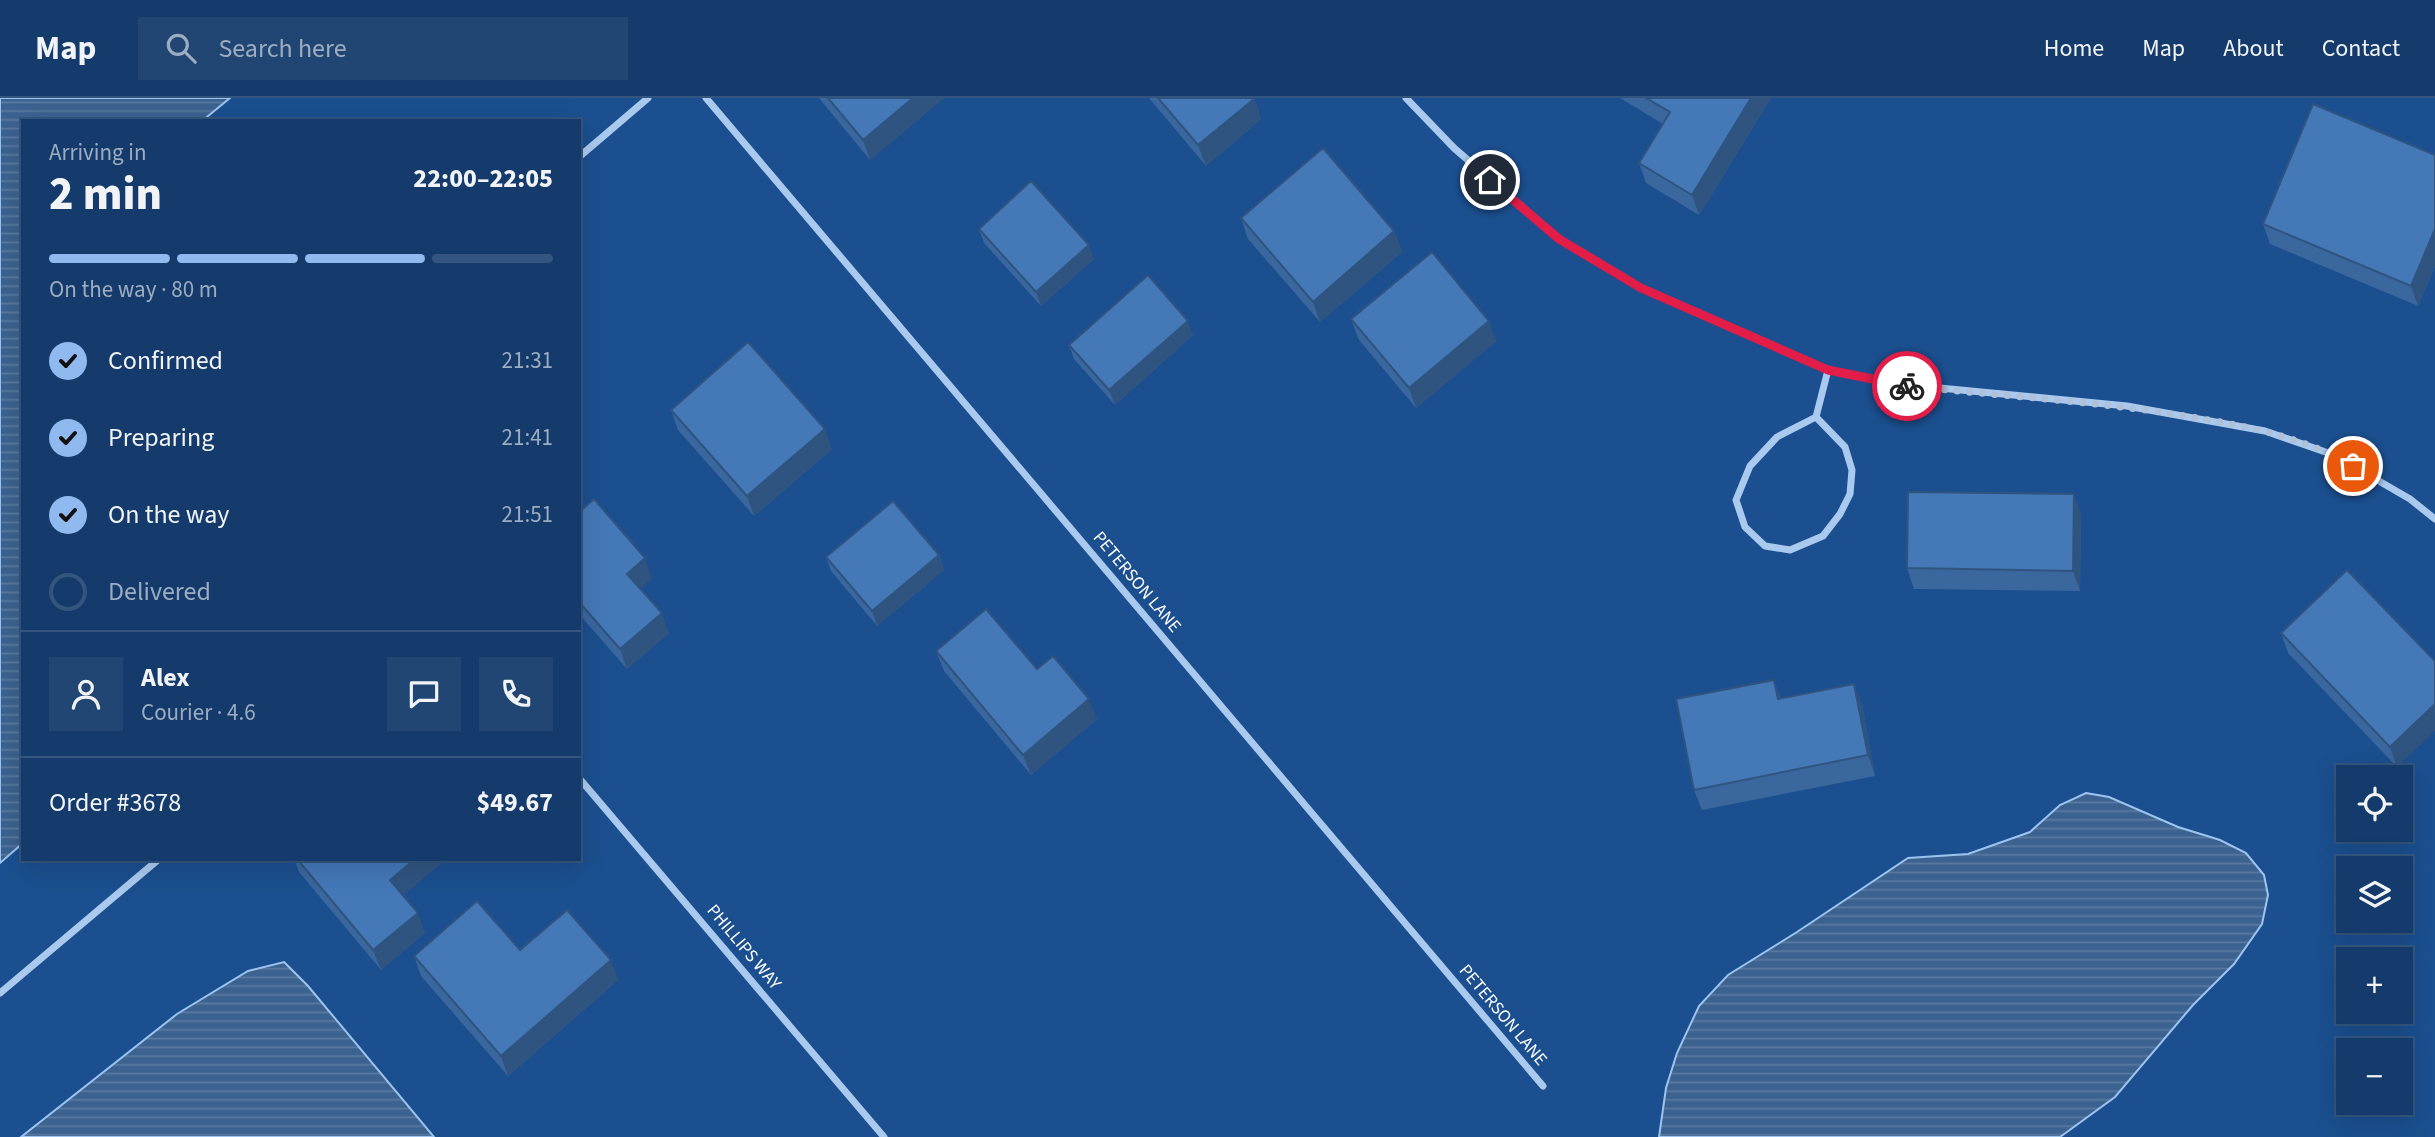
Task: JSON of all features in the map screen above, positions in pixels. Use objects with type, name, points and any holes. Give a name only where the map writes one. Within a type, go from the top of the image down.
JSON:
[{"type":"street","points":[[581,156],[648,98]]},
{"type":"street","name":"PETERSON LANE","points":[[706,98],[1543,1086]]},
{"type":"street","points":[[1406,98],[1454,148],[1559,239],[1641,288],[1828,370],[1898,384],[2127,406],[2265,430],[2334,455],[2410,499],[2435,519]]},
{"type":"street","points":[[1816,417],[1845,447],[1852,470],[1850,494],[1840,514],[1823,536],[1790,550],[1765,546],[1745,527],[1736,500],[1750,466],[1777,437],[1816,417],[1828,370]]},
{"type":"street","name":"PHILLIPS WAY","points":[[581,780],[884,1137]]},
{"type":"street","points":[[0,993],[157,861]]},
{"type":"water","points":[[0,98],[230,98],[204,119],[21,119],[21,845],[0,863]]},
{"type":"water","points":[[2086,793],[2109,797],[2178,827],[2220,840],[2246,853],[2264,875],[2268,895],[2262,924],[2234,964],[2193,1005],[2115,1097],[2060,1137],[1659,1137],[1666,1088],[1677,1053],[1699,1006],[1728,975],[1908,858],[1968,854],[2030,832],[2060,805]]},
{"type":"water","points":[[284,962],[308,986],[434,1137],[21,1137],[177,1014],[248,971]]},
{"type":"building","points":[[828,98],[913,98],[863,140]]},
{"type":"building","points":[[1158,98],[1254,98],[1254,99],[1198,145]]},
{"type":"building","points":[[1646,98],[1751,98],[1692,195],[1639,163],[1670,112]]},
{"type":"building","points":[[2313,104],[2435,155],[2435,229],[2411,286],[2263,224]]},
{"type":"building","points":[[1323,148],[1394,231],[1313,302],[1241,218]]},
{"type":"building","points":[[1031,181],[1089,245],[1036,292],[979,229]]},
{"type":"building","points":[[1432,252],[1489,321],[1409,388],[1351,319]]},
{"type":"building","points":[[1148,275],[1188,321],[1109,390],[1069,345]]},
{"type":"building","points":[[748,342],[825,429],[747,496],[671,410]]},
{"type":"building","points":[[1908,492],[2074,494],[2073,571],[1907,568]]},
{"type":"building","points":[[594,499],[645,558],[627,574],[662,613],[620,649],[581,604],[581,510]]},
{"type":"building","points":[[893,501],[939,555],[872,611],[826,557]]},
{"type":"building","points":[[2347,570],[2435,661],[2435,704],[2390,747],[2281,633]]},
{"type":"building","points":[[986,609],[1037,669],[1053,656],[1089,699],[1023,755],[936,651]]},
{"type":"building","points":[[1774,680],[1778,699],[1854,684],[1868,755],[1694,790],[1676,699]]},
{"type":"building","points":[[299,861],[413,861],[390,880],[418,913],[373,950]]},
{"type":"building","points":[[477,901],[520,950],[567,910],[611,960],[501,1056],[414,956]]},
{"type":"way so far","points":[[1907,386],[2127,406],[2265,430],[2334,455],[2353,466]]},
{"type":"route","points":[[1490,180],[1559,239],[1641,288],[1828,370],[1907,386]]}]
